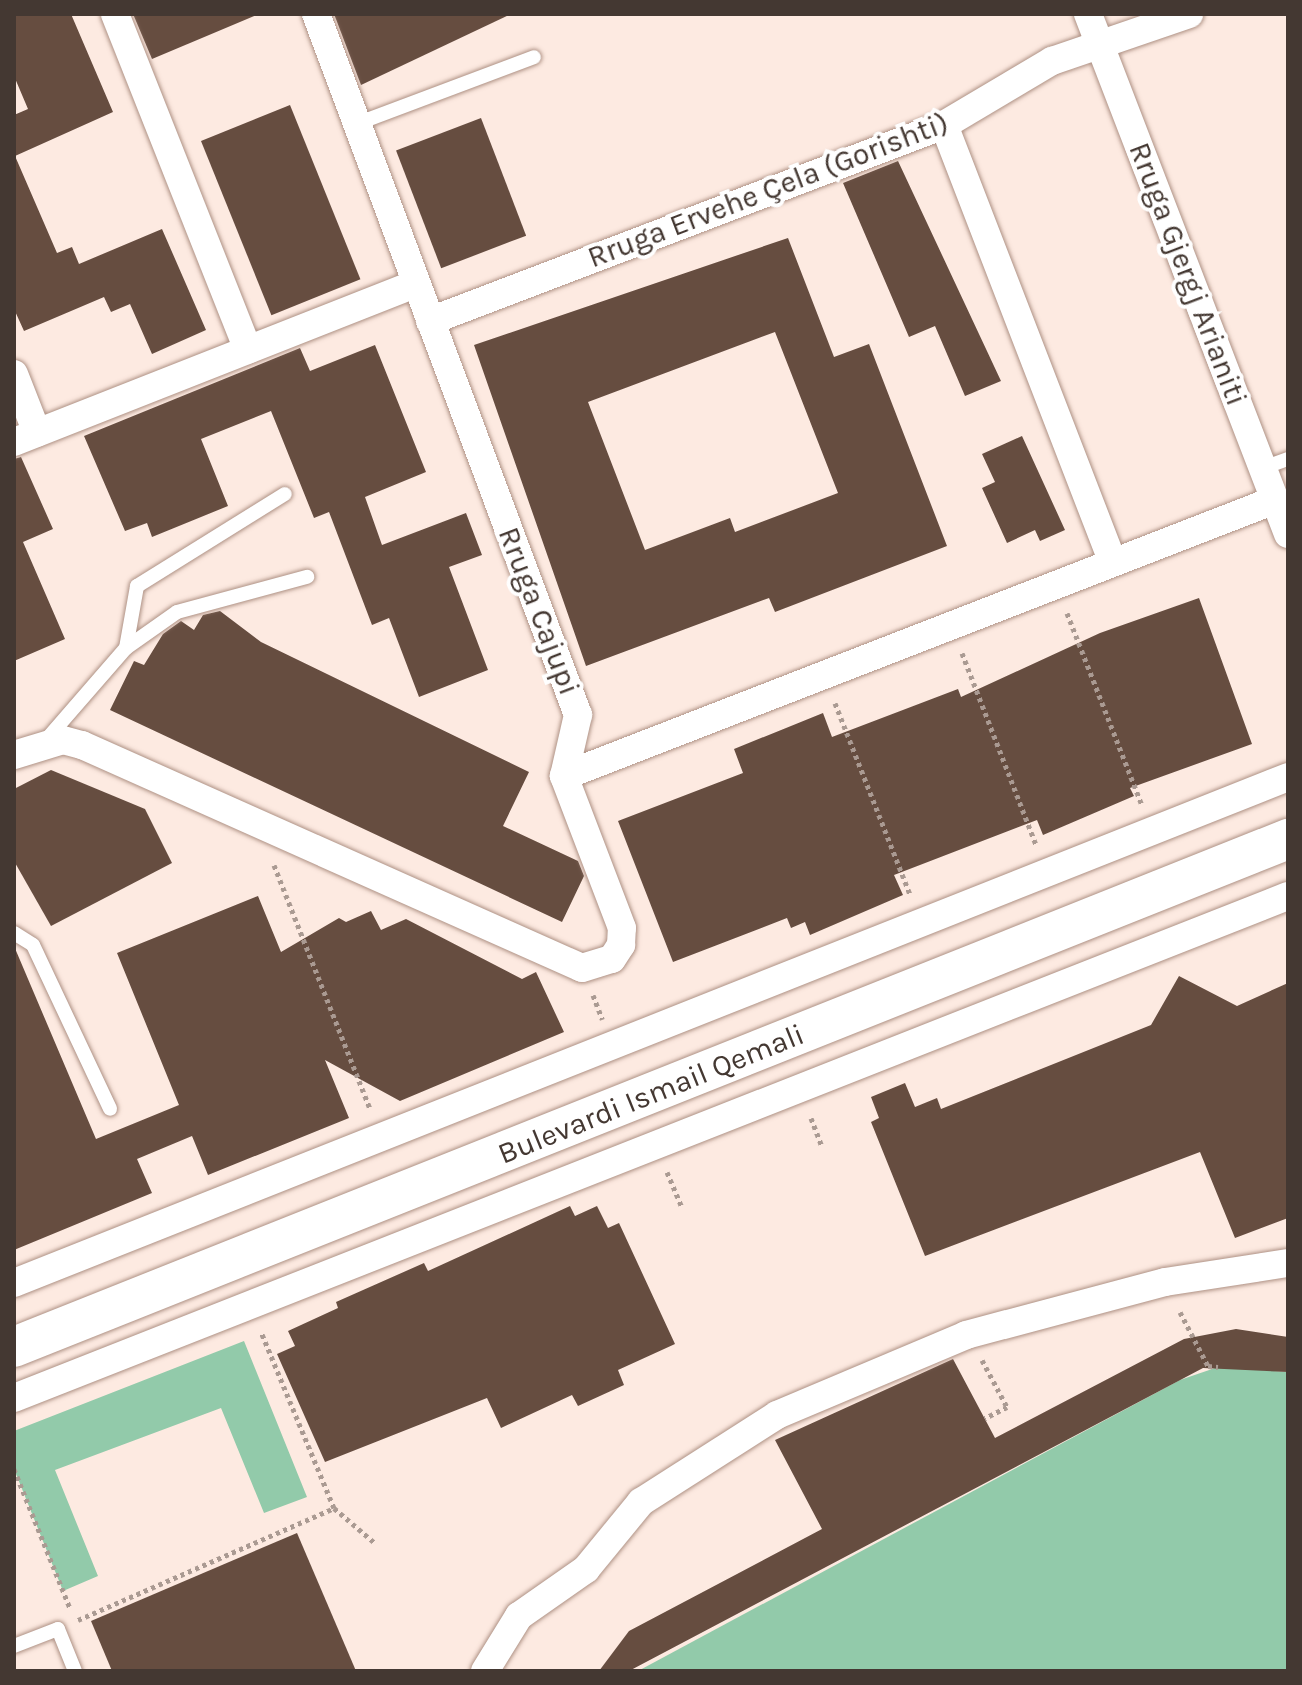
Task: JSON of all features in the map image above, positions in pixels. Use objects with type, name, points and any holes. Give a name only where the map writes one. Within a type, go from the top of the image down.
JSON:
[{"type":"main road","name":"Bulevardi Ismail Qemali","points":[[14,1347],[1288,839]]},
{"type":"street","points":[[115,14],[248,350]]},
{"type":"street","name":"Rruga Cajupi","points":[[316,14],[578,715],[564,776]]},
{"type":"street","name":"Rruga Gjergj Arianiti","points":[[1088,14],[1275,464],[1275,500],[1288,534]]},
{"type":"street","name":"Rruga Ervehe Çela (Gorishti)","points":[[430,321],[944,125],[1052,61],[1189,14]]},
{"type":"street","points":[[944,125],[1113,563]]},
{"type":"street","points":[[14,374],[26,438],[415,284]]},
{"type":"street","points":[[14,755],[43,744],[82,745],[259,828],[567,962],[596,967],[617,952],[622,928],[564,776],[1275,500]]},
{"type":"street","points":[[578,715],[596,763]]},
{"type":"street","points":[[14,1283],[920,919],[1288,777]]},
{"type":"street","name":"Bulevardi Ismail Qemali","points":[[14,1398],[248,1302],[1288,896]]},
{"type":"street","points":[[485,1671],[519,1616],[586,1569],[653,1494],[777,1415],[917,1352],[969,1334],[1165,1282],[1288,1263]]},
{"type":"lane","points":[[356,124],[534,57]]},
{"type":"lane","points":[[126,648],[137,586],[285,494]]},
{"type":"lane","points":[[43,744],[126,648],[177,612],[307,577]]},
{"type":"lane","points":[[14,933],[33,945],[110,1109]]},
{"type":"lane","points":[[14,1646],[58,1629],[75,1671]]},
{"type":"path","points":[[1056,586],[1152,829]]},
{"type":"path","points":[[951,626],[1046,870]]},
{"type":"path","points":[[824,676],[920,919]]},
{"type":"path","points":[[259,828],[381,1136]]},
{"type":"path","points":[[1165,1282],[1208,1366],[1218,1367]]},
{"type":"path","points":[[248,1302],[334,1508],[375,1543]]},
{"type":"path","points":[[969,1334],[1007,1407],[985,1418]]},
{"type":"path","points":[[14,1469],[76,1621]]},
{"type":"path","points":[[67,1625],[334,1508]]},
{"type":"green space","points":[[244,1341],[307,1497],[264,1513],[221,1408],[55,1470],[98,1576],[63,1591],[14,1469],[14,1431]]},
{"type":"green space","points":[[1218,1367],[1288,1372],[1288,1671],[638,1671],[1180,1380]]},
{"type":"building","points":[[14,14],[71,14],[113,112],[15,156],[57,253],[72,247],[79,264],[162,229],[206,330],[152,354],[130,304],[111,312],[104,297],[24,331],[14,309],[14,115],[28,109],[14,76]]},
{"type":"building","points":[[133,14],[259,14],[152,59]]},
{"type":"building","points":[[334,14],[511,14],[361,85]]},
{"type":"building","points":[[290,105],[360,279],[271,315],[201,141]]},
{"type":"building","points":[[481,118],[526,236],[441,268],[396,151]]},
{"type":"building","points":[[898,161],[1001,381],[965,396],[935,326],[909,337],[843,183]]},
{"type":"building","points":[[788,238],[834,357],[869,344],[947,546],[775,612],[769,598],[586,666],[474,345]],"holes":[[[775,332],[838,493],[735,532],[730,518],[645,550],[588,402]]]},
{"type":"building","points":[[375,345],[426,472],[365,497],[382,545],[466,513],[482,555],[449,567],[488,670],[419,697],[389,618],[372,625],[329,512],[314,518],[271,411],[201,439],[228,506],[152,537],[147,523],[125,531],[84,436],[300,348],[310,371]]},
{"type":"building","points":[[1022,436],[1065,530],[1040,541],[1035,530],[1007,543],[982,488],[995,482],[982,454]]},
{"type":"building","points":[[21,457],[53,529],[23,542],[65,639],[14,661],[14,459]]},
{"type":"building","points":[[1199,598],[1252,744],[1130,788],[1134,796],[1043,835],[1037,820],[894,875],[903,895],[810,935],[805,922],[791,928],[787,918],[673,962],[618,821],[743,773],[734,749],[823,713],[832,737],[958,689],[961,697],[1100,633]]},
{"type":"building","points":[[220,611],[261,642],[529,772],[503,826],[578,861],[584,876],[562,922],[110,710],[134,661],[144,665],[163,634],[181,621],[194,630],[203,615]]},
{"type":"building","points":[[51,770],[145,809],[172,863],[51,926],[14,861],[14,789]]},
{"type":"building","points":[[258,896],[281,952],[339,918],[346,922],[371,911],[381,930],[406,919],[522,979],[536,972],[564,1032],[400,1101],[325,1060],[349,1118],[208,1175],[192,1136],[137,1159],[152,1193],[14,1250],[14,946],[96,1139],[179,1105],[117,953]]},
{"type":"building","points":[[1179,976],[1237,1006],[1288,983],[1288,1218],[1235,1238],[1200,1152],[925,1256],[871,1122],[879,1118],[871,1097],[905,1083],[915,1107],[937,1098],[941,1109],[1151,1025]]},
{"type":"building","points":[[570,1206],[575,1216],[597,1206],[608,1228],[619,1223],[675,1344],[618,1370],[624,1385],[578,1406],[572,1395],[501,1428],[487,1398],[325,1462],[277,1354],[295,1346],[288,1331],[338,1308],[336,1302],[424,1263],[428,1271]]},
{"type":"building","points":[[1236,1329],[1288,1337],[1288,1372],[1203,1368],[629,1671],[599,1671],[629,1631],[822,1529],[775,1440],[953,1359],[995,1438],[1184,1339]]},
{"type":"building","points":[[297,1533],[356,1671],[112,1671],[91,1621]]}]
